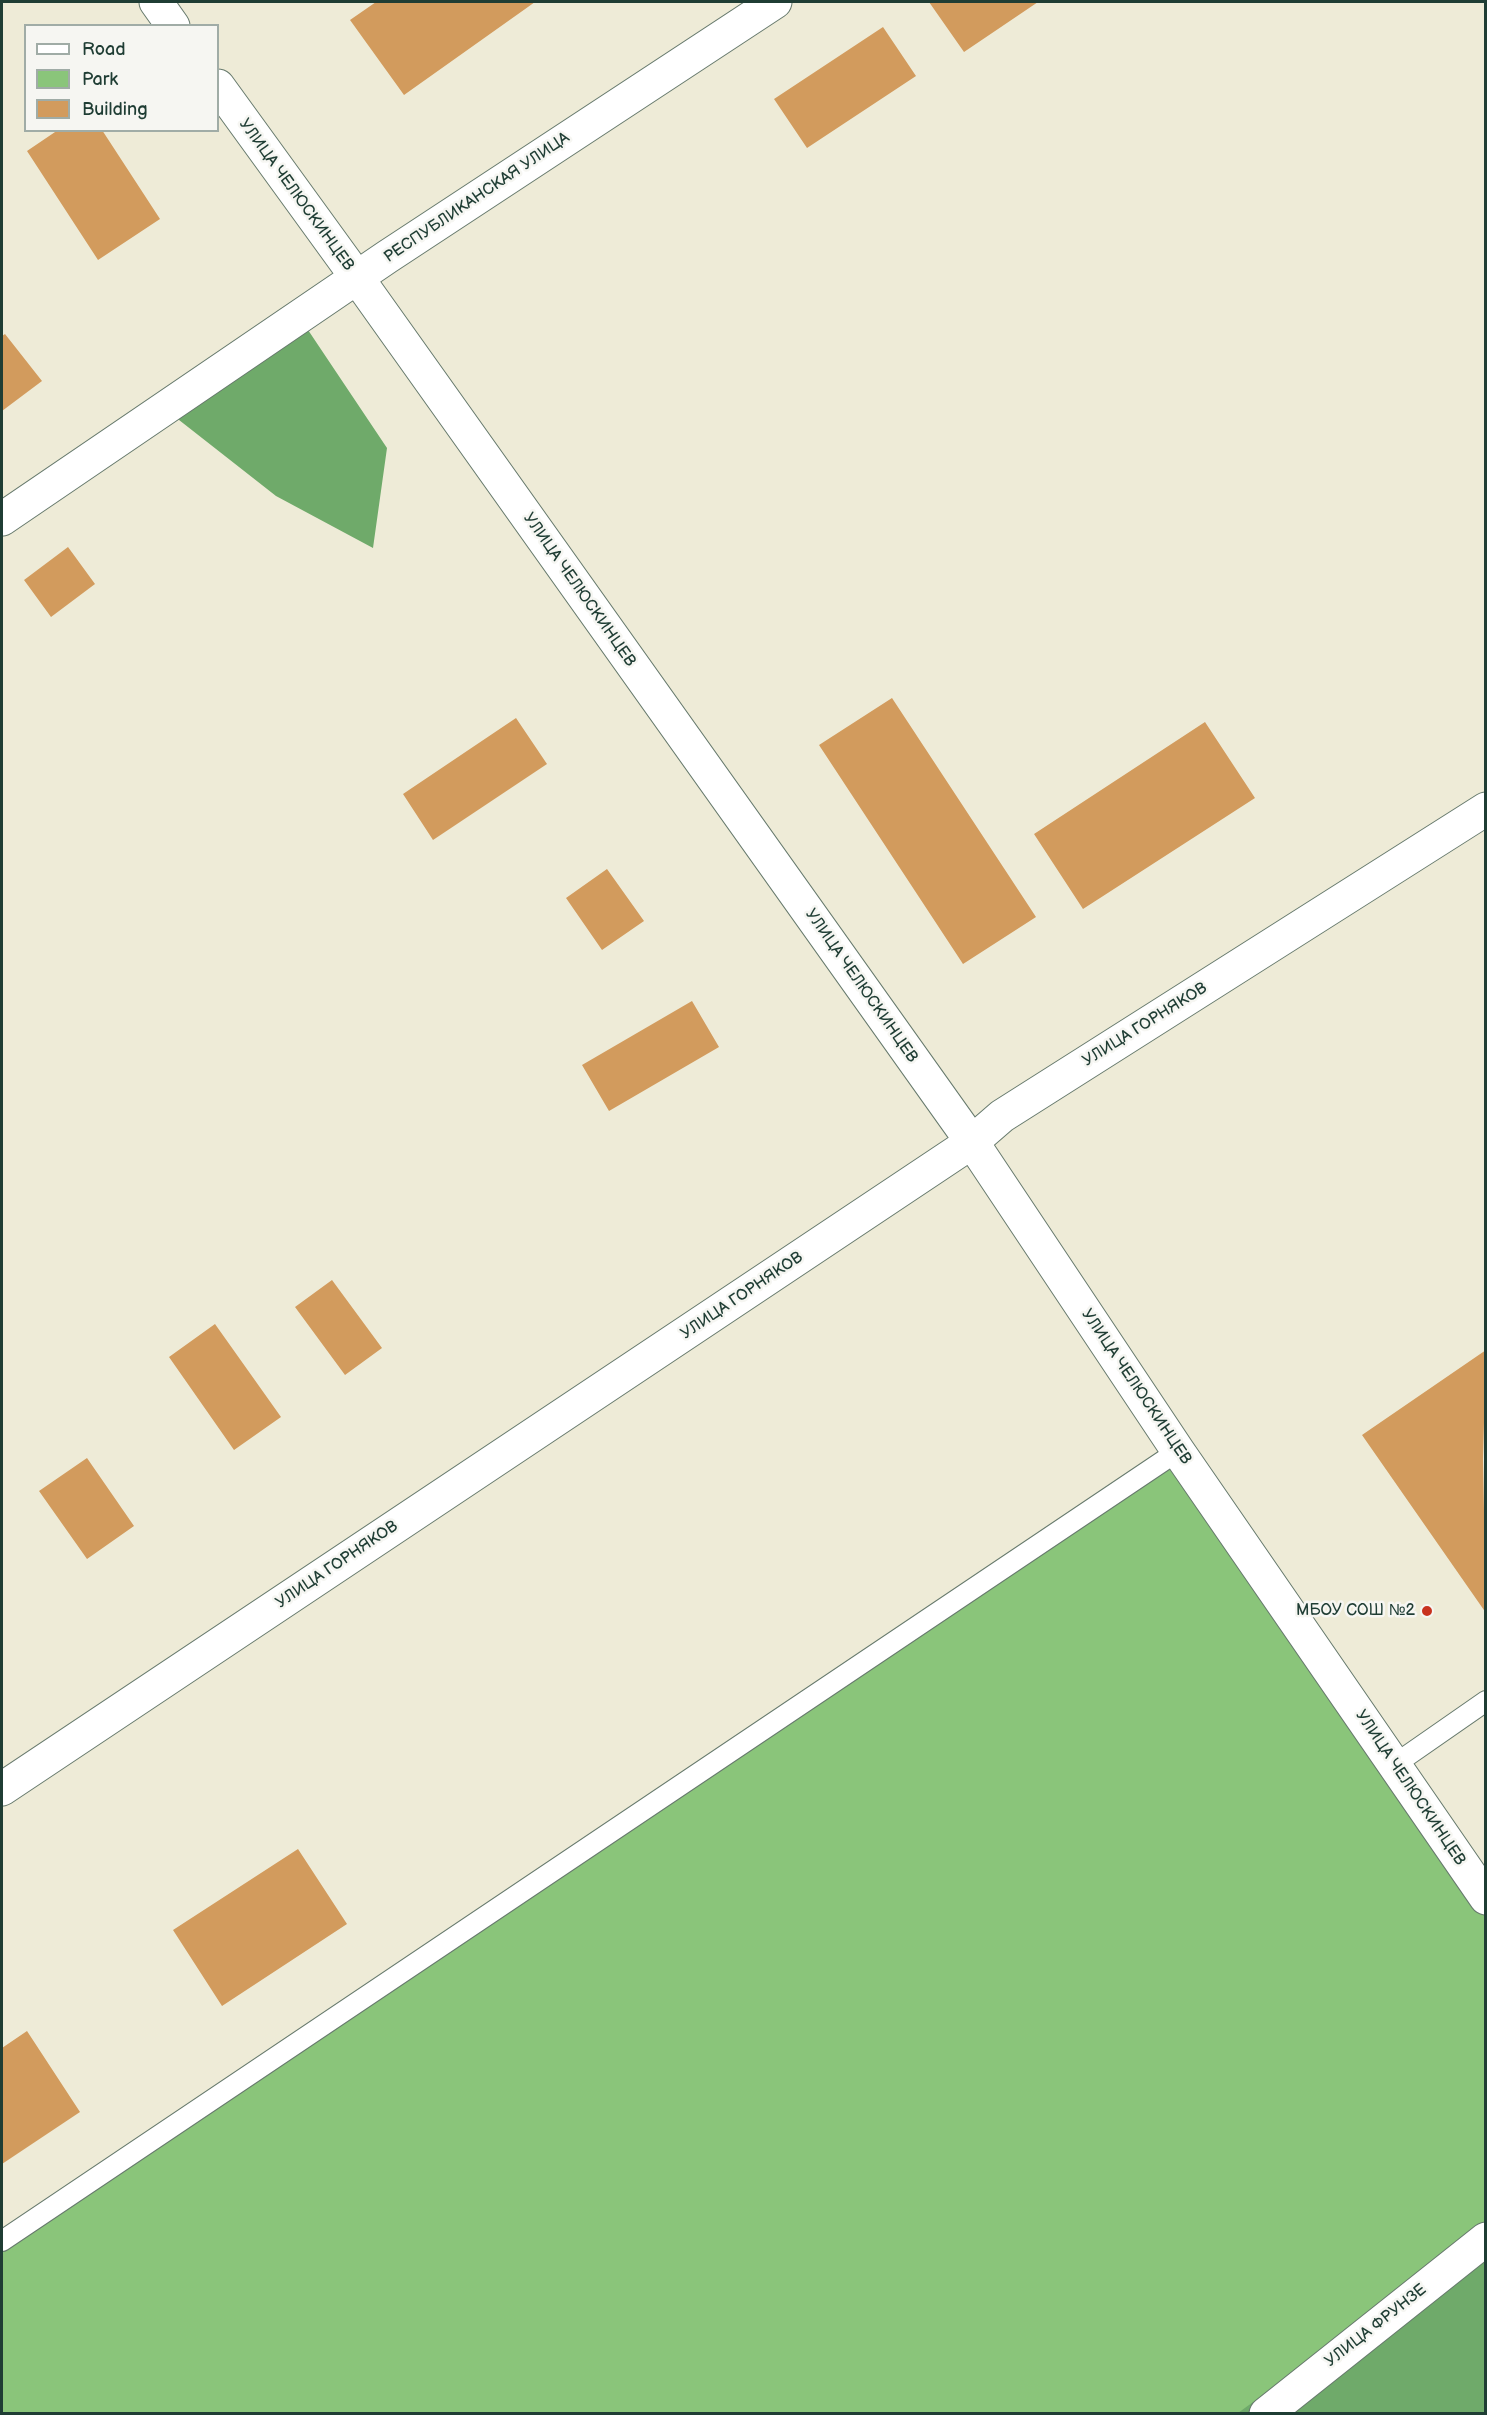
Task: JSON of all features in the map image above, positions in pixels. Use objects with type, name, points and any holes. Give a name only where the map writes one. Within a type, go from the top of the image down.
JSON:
[{"type":"street","points":[[156,2],[172,24]]},
{"type":"street","name":"РЕСПУБЛИКАНСКАЯ УЛИЦА","points":[[2,519],[775,2]]},
{"type":"street","name":"УЛИЦА ЧЕЛЮСКИНЦЕВ","points":[[219,87],[972,1142],[1178,1451],[1485,1898]]},
{"type":"street","name":"УЛИЦА ГОРНЯКОВ","points":[[2,1789],[972,1142],[1002,1116],[1485,809]]},
{"type":"street","name":"УЛИЦА ФРУНЗЕ","points":[[1266,2414],[1485,2239]]},
{"type":"lane","points":[[2,2241],[1178,1451]]},
{"type":"lane","points":[[1394,1765],[1485,1701]]},
{"type":"green space","points":[[300,318],[387,448],[373,548],[276,496],[165,409]]},
{"type":"green space","points":[[1178,1451],[1485,1898],[1485,2413],[2,2414],[2,2241]]},
{"type":"green space","points":[[1485,2233],[1485,2413],[1238,2413]]},
{"type":"building","points":[[376,2],[535,2],[404,95],[350,20]]},
{"type":"building","points":[[929,2],[1038,2],[964,52]]},
{"type":"building","points":[[883,27],[916,76],[807,148],[774,99]]},
{"type":"building","points":[[55,132],[103,132],[160,219],[98,260],[27,151]]},
{"type":"building","points":[[5,334],[42,381],[2,411],[2,336]]},
{"type":"building","points":[[68,547],[95,584],[51,617],[24,580]]},
{"type":"building","points":[[892,698],[1036,917],[963,964],[819,745]]},
{"type":"building","points":[[516,718],[547,764],[433,840],[403,794]]},
{"type":"building","points":[[1205,722],[1255,798],[1083,909],[1034,834]]},
{"type":"building","points":[[607,869],[644,921],[602,950],[566,898]]},
{"type":"building","points":[[692,1001],[719,1047],[609,1111],[582,1065]]},
{"type":"building","points":[[332,1280],[382,1348],[345,1375],[295,1307]]},
{"type":"building","points":[[215,1324],[281,1417],[234,1450],[169,1357]]},
{"type":"building","points":[[1486,1350],[1483,1459],[1486,1613],[1362,1435]]},
{"type":"building","points":[[87,1458],[134,1526],[87,1559],[39,1491]]},
{"type":"building","points":[[298,1849],[347,1924],[222,2006],[173,1930]]},
{"type":"building","points":[[27,2031],[80,2112],[2,2164],[2,2048]]},
{"type":"place","name":"МБОУ СОШ №2","points":[[1427,1611]]}]
